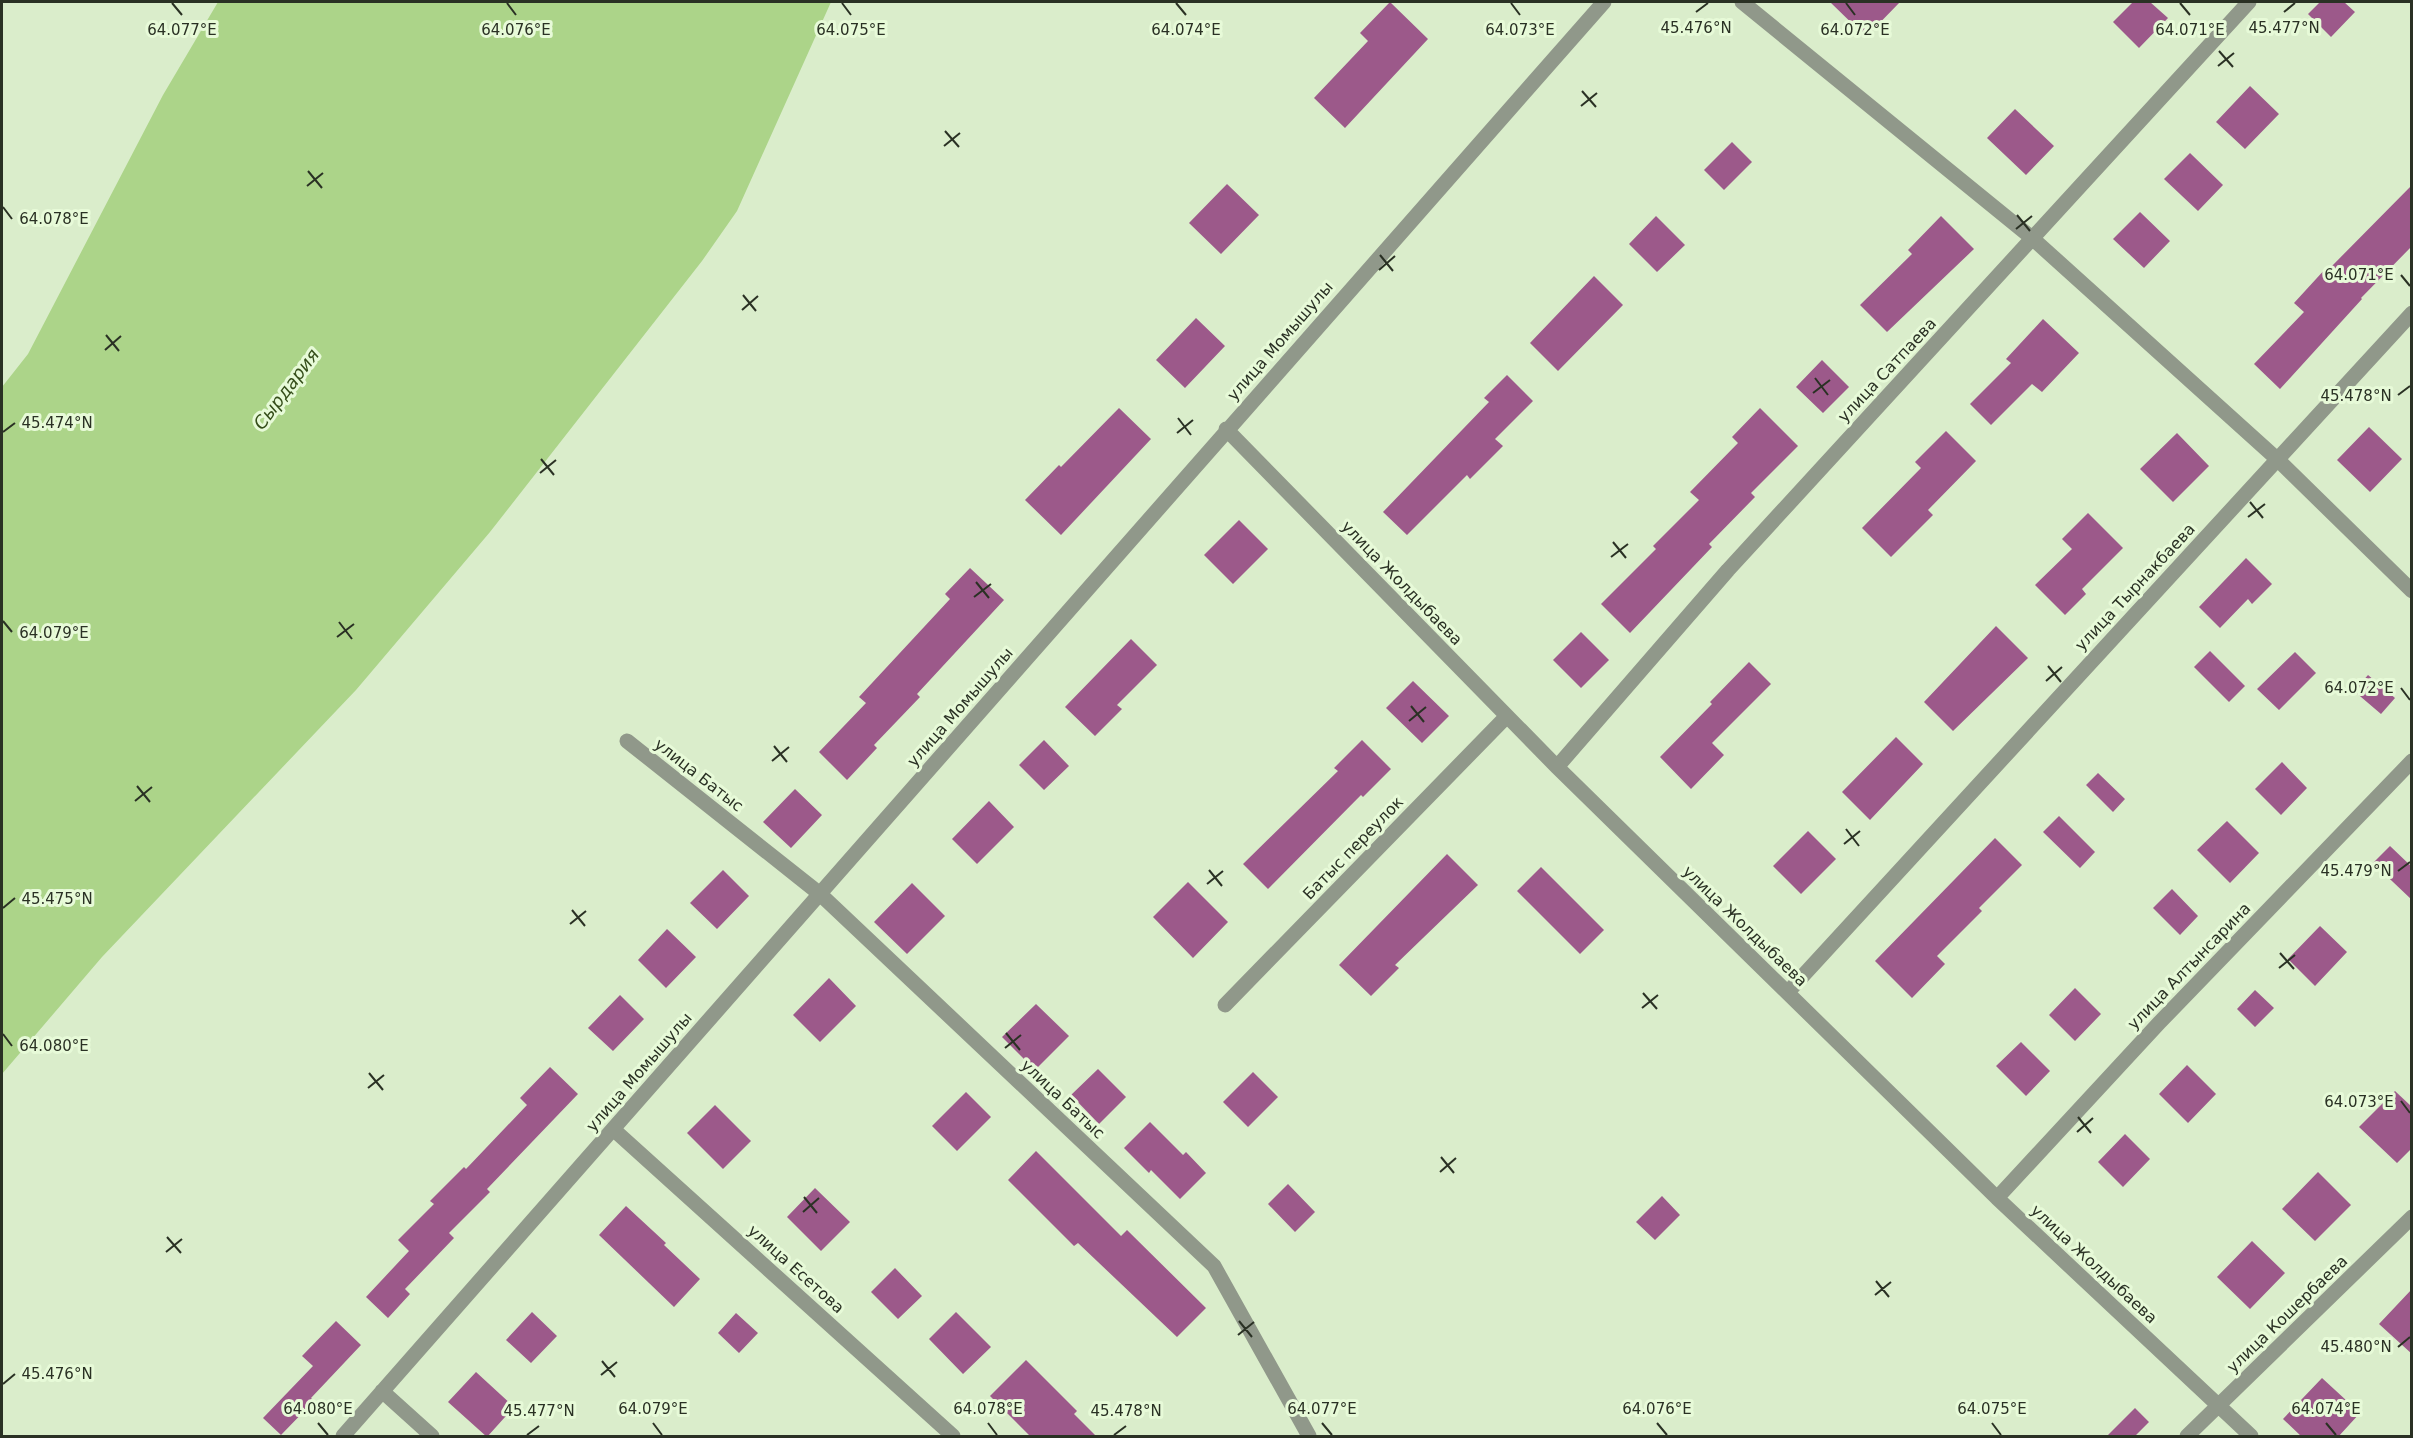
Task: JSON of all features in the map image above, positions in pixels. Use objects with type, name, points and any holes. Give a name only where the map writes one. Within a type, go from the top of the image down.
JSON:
[{"type":"street","name":"улица Момышулы","points":[[343,1437],[1226,429],[1604,2]]},
{"type":"street","points":[[1742,2],[2032,238],[2277,459],[2412,591]]},
{"type":"street","name":"улица Сатпаева","points":[[1557,767],[1728,570],[2249,2]]},
{"type":"street","name":"улица Тырнакбаева","points":[[1788,992],[2412,313]]},
{"type":"street","name":"улица Жолдыбаева","points":[[1226,429],[1557,767],[1997,1198],[2251,1437]]},
{"type":"street","name":"Батыс переулок","points":[[1225,1005],[1507,716]]},
{"type":"street","name":"улица Батыс","points":[[627,741],[820,894],[1214,1266],[1309,1437]]},
{"type":"street","name":"улица Алтынсарина","points":[[1997,1198],[2159,1023],[2412,761]]},
{"type":"street","name":"улица Есетова","points":[[613,1129],[953,1437]]},
{"type":"street","name":"улица Кошербаева","points":[[2187,1437],[2412,1217]]},
{"type":"street","points":[[382,1391],[432,1437]]},
{"type":"water","name":"Сырдария","points":[[218,2],[831,2],[737,211],[702,261],[490,532],[356,690],[102,957],[2,1074],[2,387],[28,354],[163,95]]},
{"type":"building","points":[[1390,2],[1428,39],[1345,128],[1314,98],[1368,41],[1360,33]]},
{"type":"building","points":[[1830,2],[1900,2],[1866,37]]},
{"type":"building","points":[[2133,2],[2150,2],[2168,18],[2139,48],[2113,22]]},
{"type":"building","points":[[2320,2],[2344,2],[2355,12],[2331,37],[2308,14]]},
{"type":"building","points":[[2250,86],[2279,114],[2245,149],[2216,122]]},
{"type":"building","points":[[2015,109],[2054,146],[2026,175],[1987,138]]},
{"type":"building","points":[[1732,142],[1752,162],[1724,190],[1704,170]]},
{"type":"building","points":[[2190,153],[2223,185],[2198,211],[2164,179]]},
{"type":"building","points":[[1227,184],[1259,215],[1221,254],[1189,223]]},
{"type":"building","points":[[2412,185],[2412,246],[2361,298],[2280,389],[2254,364],[2304,312],[2294,303],[2327,267],[2329,269]]},
{"type":"building","points":[[2140,212],[2170,241],[2144,268],[2113,239]]},
{"type":"building","points":[[1656,216],[1685,245],[1657,272],[1629,244]]},
{"type":"building","points":[[1941,216],[1974,249],[1887,332],[1860,305],[1912,254],[1908,250]]},
{"type":"building","points":[[1594,276],[1623,305],[1558,371],[1530,343]]},
{"type":"building","points":[[1196,318],[1225,346],[1185,388],[1156,360]]},
{"type":"building","points":[[2043,319],[2079,353],[2042,392],[2032,384],[1991,425],[1970,404],[2011,363],[2006,359]]},
{"type":"building","points":[[1822,360],[1849,387],[1823,413],[1796,387]]},
{"type":"building","points":[[1507,375],[1533,401],[1495,439],[1503,446],[1470,479],[1467,475],[1407,535],[1383,512],[1489,402],[1484,398]]},
{"type":"building","points":[[1119,408],[1151,439],[1061,535],[1025,500]]},
{"type":"building","points":[[1760,408],[1798,446],[1751,493],[1755,497],[1709,544],[1712,547],[1630,633],[1601,604],[1656,549],[1653,546],[1699,500],[1690,492],[1738,443],[1732,437]]},
{"type":"building","points":[[2369,427],[2402,459],[2370,492],[2337,460]]},
{"type":"building","points":[[1946,431],[1976,461],[1928,510],[1933,515],[1891,557],[1862,528],[1921,468],[1915,462]]},
{"type":"building","points":[[2177,433],[2209,466],[2173,502],[2140,469]]},
{"type":"building","points":[[2088,513],[2123,548],[2082,589],[2086,594],[2065,615],[2035,585],[2072,549],[2062,539]]},
{"type":"building","points":[[1239,520],[1268,549],[1233,584],[1204,555]]},
{"type":"building","points":[[2246,558],[2272,584],[2252,604],[2248,599],[2220,628],[2199,607]]},
{"type":"building","points":[[970,568],[1004,600],[917,694],[920,697],[874,745],[877,748],[847,780],[819,752],[866,703],[859,697],[950,599],[945,594]]},
{"type":"building","points":[[1996,626],[2028,658],[1953,731],[1924,702]]},
{"type":"building","points":[[1581,632],[1609,660],[1581,688],[1553,660]]},
{"type":"building","points":[[1131,639],[1157,665],[1117,705],[1122,709],[1095,736],[1065,707]]},
{"type":"building","points":[[2210,651],[2245,686],[2229,702],[2194,667]]},
{"type":"building","points":[[2295,652],[2316,673],[2279,710],[2257,689]]},
{"type":"building","points":[[1749,662],[1771,684],[1712,743],[1724,755],[1691,789],[1660,757]]},
{"type":"building","points":[[2368,675],[2395,698],[2381,714],[2354,691]]},
{"type":"building","points":[[1413,681],[1449,716],[1422,743],[1386,708]]},
{"type":"building","points":[[1896,737],[1923,764],[1870,820],[1842,792]]},
{"type":"building","points":[[1044,740],[1069,766],[1044,790],[1019,765]]},
{"type":"building","points":[[1362,740],[1391,769],[1363,797],[1361,795],[1268,889],[1243,864],[1338,771],[1334,768]]},
{"type":"building","points":[[2282,762],[2307,788],[2281,815],[2255,789]]},
{"type":"building","points":[[2098,773],[2125,799],[2113,812],[2086,785]]},
{"type":"building","points":[[795,789],[822,815],[791,848],[763,822]]},
{"type":"building","points":[[989,801],[1014,827],[977,864],[952,839]]},
{"type":"building","points":[[2059,816],[2095,852],[2080,868],[2043,832]]},
{"type":"building","points":[[2227,821],[2259,853],[2230,883],[2197,850]]},
{"type":"building","points":[[1808,831],[1836,859],[1801,894],[1773,866]]},
{"type":"building","points":[[1995,838],[2022,865],[1979,908],[1982,911],[1937,956],[1945,964],[1912,998],[1875,961]]},
{"type":"building","points":[[2390,846],[2412,867],[2412,900],[2373,863]]},
{"type":"building","points":[[1447,854],[1478,885],[1395,965],[1399,968],[1371,996],[1339,965]]},
{"type":"building","points":[[1541,867],[1604,930],[1580,954],[1517,891]]},
{"type":"building","points":[[723,870],[749,896],[717,929],[690,903]]},
{"type":"building","points":[[1188,882],[1228,922],[1193,958],[1153,917]]},
{"type":"building","points":[[912,883],[945,916],[907,954],[874,922]]},
{"type":"building","points":[[2172,889],[2198,916],[2180,935],[2153,908]]},
{"type":"building","points":[[2320,926],[2347,952],[2315,986],[2288,959]]},
{"type":"building","points":[[667,929],[696,957],[666,988],[638,960]]},
{"type":"building","points":[[829,978],[856,1006],[820,1042],[793,1015]]},
{"type":"building","points":[[2075,988],[2101,1014],[2075,1041],[2049,1015]]},
{"type":"building","points":[[2255,990],[2274,1008],[2255,1027],[2237,1009]]},
{"type":"building","points":[[620,995],[644,1019],[613,1051],[588,1028]]},
{"type":"building","points":[[1036,1004],[1069,1036],[1035,1070],[1002,1037]]},
{"type":"building","points":[[2021,1042],[2050,1071],[2026,1096],[1996,1066]]},
{"type":"building","points":[[2187,1065],[2216,1094],[2188,1123],[2159,1094]]},
{"type":"building","points":[[550,1067],[578,1094],[487,1189],[490,1192],[449,1233],[454,1238],[405,1289],[410,1294],[388,1318],[366,1297],[409,1251],[398,1240],[434,1204],[430,1201],[464,1167],[466,1169],[527,1105],[520,1098]]},
{"type":"building","points":[[1098,1069],[1126,1097],[1099,1124],[1071,1095]]},
{"type":"building","points":[[1253,1072],[1278,1097],[1248,1127],[1223,1102]]},
{"type":"building","points":[[2395,1091],[2412,1107],[2412,1148],[2397,1163],[2359,1127]]},
{"type":"building","points":[[966,1092],[991,1117],[957,1151],[932,1126]]},
{"type":"building","points":[[715,1105],[751,1141],[723,1169],[687,1133]]},
{"type":"building","points":[[1150,1122],[1183,1155],[1186,1152],[1206,1173],[1180,1199],[1151,1170],[1149,1173],[1124,1148]]},
{"type":"building","points":[[2125,1134],[2150,1159],[2123,1187],[2098,1162]]},
{"type":"building","points":[[1036,1151],[1121,1236],[1127,1230],[1206,1308],[1177,1337],[1078,1243],[1074,1246],[1008,1180]]},
{"type":"building","points":[[2318,1172],[2351,1205],[2315,1241],[2282,1209]]},
{"type":"building","points":[[1288,1184],[1315,1212],[1295,1232],[1268,1204]]},
{"type":"building","points":[[815,1188],[850,1222],[821,1251],[787,1217]]},
{"type":"building","points":[[1662,1196],[1680,1215],[1655,1240],[1636,1222]]},
{"type":"building","points":[[626,1206],[700,1279],[674,1307],[599,1235]]},
{"type":"building","points":[[2252,1241],[2285,1273],[2250,1309],[2217,1277]]},
{"type":"building","points":[[895,1268],[922,1296],[898,1319],[871,1292]]},
{"type":"building","points":[[2412,1289],[2412,1354],[2379,1324]]},
{"type":"building","points":[[532,1312],[557,1336],[531,1363],[506,1340]]},
{"type":"building","points":[[956,1312],[991,1347],[963,1374],[929,1339]]},
{"type":"building","points":[[736,1313],[758,1333],[739,1353],[718,1333]]},
{"type":"building","points":[[336,1321],[361,1345],[311,1398],[314,1401],[281,1435],[263,1418],[313,1366],[302,1356]]},
{"type":"building","points":[[1026,1360],[1077,1411],[1074,1414],[1097,1437],[1031,1437],[990,1396]]},
{"type":"building","points":[[476,1372],[514,1407],[487,1437],[448,1402]]},
{"type":"building","points":[[2322,1378],[2360,1413],[2338,1437],[2302,1437],[2283,1419]]},
{"type":"building","points":[[2135,1408],[2149,1422],[2134,1437],[2106,1437]]}]
